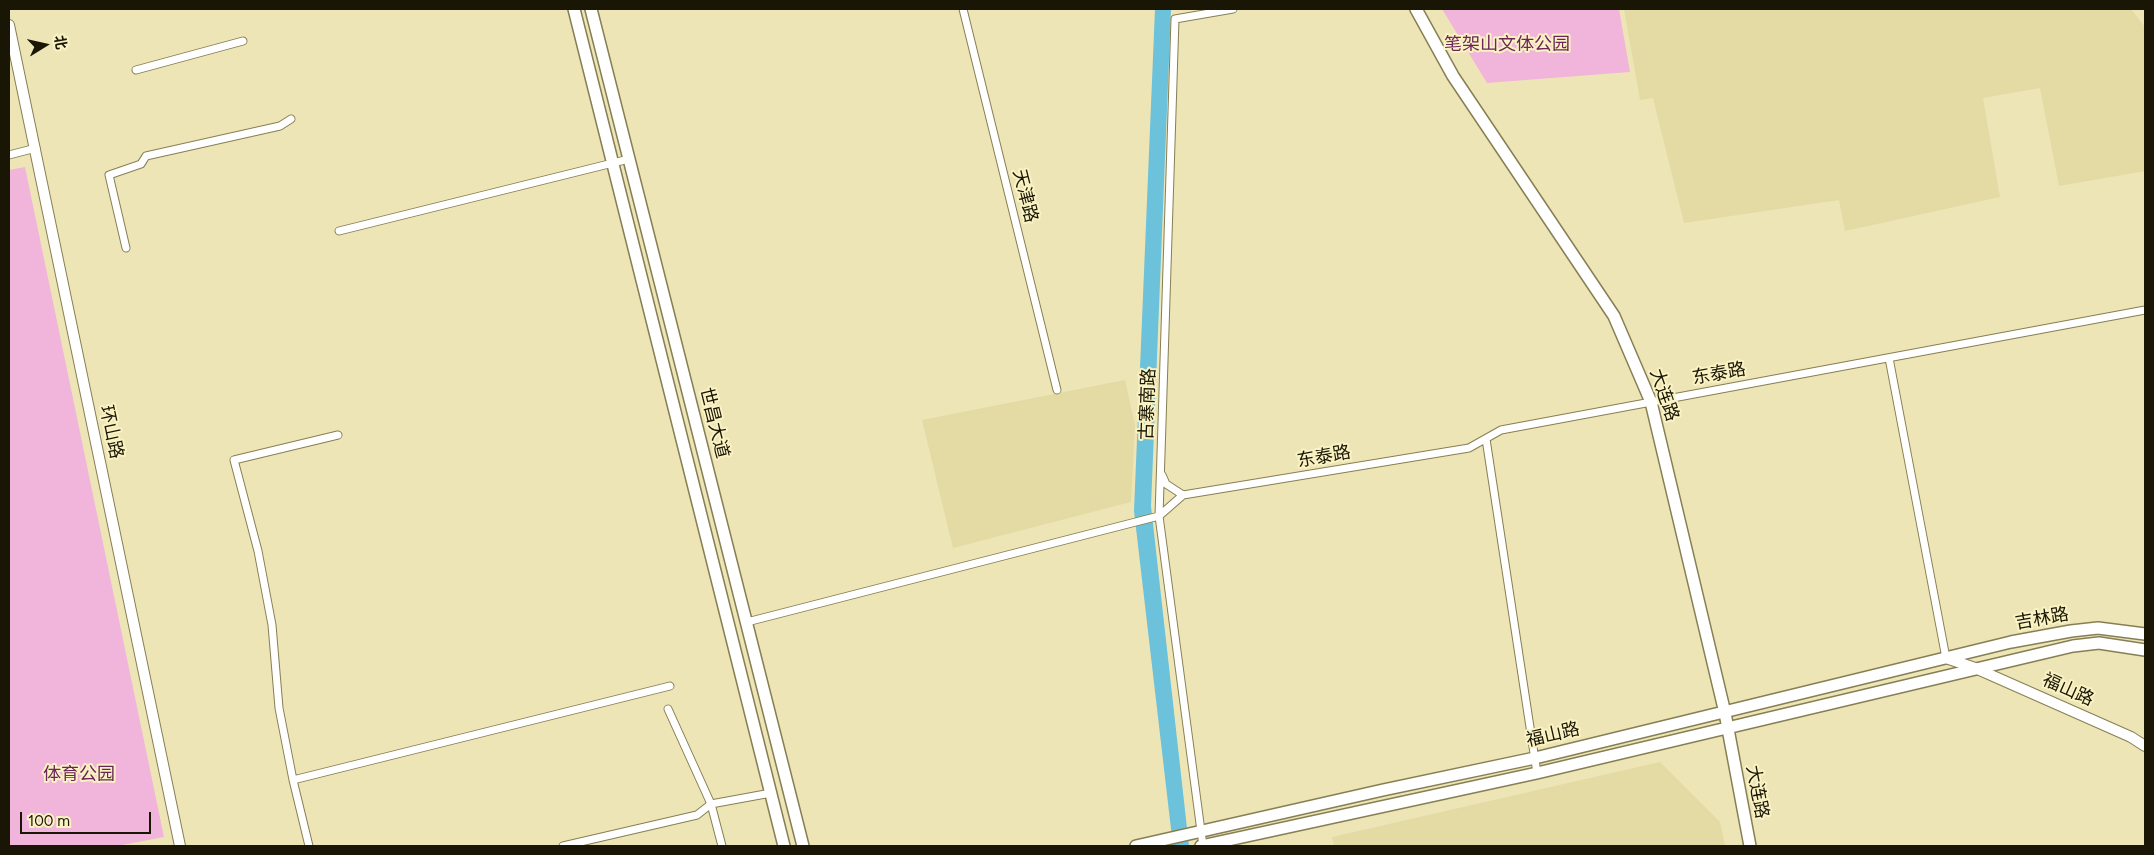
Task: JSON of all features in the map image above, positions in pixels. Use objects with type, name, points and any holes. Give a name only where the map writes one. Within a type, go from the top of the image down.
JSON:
[{"type":"main road","name":"世昌大道","points":[[574,9],[784,846]]},
{"type":"main road","name":"世昌大道","points":[[591,9],[803,846]]},
{"type":"main road","name":"大连路","points":[[1416,9],[1452,76],[1614,316],[1651,402],[1725,713],[1750,846]]},
{"type":"main road","name":"环山路","points":[[9,25],[180,846]]},
{"type":"main road","name":"吉林路","points":[[1946,658],[2011,642],[2070,631],[2098,628],[2145,634]]},
{"type":"main road","name":"吉林路","points":[[1975,668],[2072,646],[2099,643],[2145,650]]},
{"type":"main road","name":"福山路","points":[[1136,846],[1535,758],[1946,658],[1975,668],[2131,737],[2145,746]]},
{"type":"main road","name":"福山路","points":[[1202,846],[1537,773],[1975,668]]},
{"type":"street","name":"天津路","points":[[964,9],[1057,390]]},
{"type":"street","name":"古寨南路","points":[[1202,846],[1198,831],[1156,517],[1161,473],[1175,19],[1233,9]]},
{"type":"street","points":[[136,70],[243,41]]},
{"type":"street","points":[[126,248],[109,175],[141,164],[146,156],[280,126],[291,119]]},
{"type":"street","points":[[9,155],[36,148]]},
{"type":"street","points":[[339,231],[629,159]]},
{"type":"street","name":"东泰路","points":[[1183,495],[1469,448],[1501,430],[2145,310]]},
{"type":"street","points":[[1889,358],[1946,658]]},
{"type":"street","points":[[309,846],[278,708],[272,624],[258,552],[234,460],[338,435]]},
{"type":"street","points":[[1486,439],[1537,773]]},
{"type":"street","points":[[747,622],[960,569],[1156,517],[1183,495],[1166,484],[1161,473]]},
{"type":"street","points":[[293,780],[670,686]]},
{"type":"street","points":[[668,709],[711,804],[722,846]]},
{"type":"street","points":[[563,846],[697,815],[711,804],[771,793]]},
{"type":"shaded area","points":[[1624,9],[2131,9],[2145,27],[2145,171],[2059,186],[2040,88],[1983,98],[2000,197],[1845,231],[1839,200],[1684,223],[1653,98],[1640,100]]},
{"type":"shaded area","points":[[1125,380],[1135,425],[1131,502],[953,548],[922,420]]},
{"type":"shaded area","points":[[1660,762],[1720,822],[1725,846],[1334,846],[1332,837]]},
{"type":"green space","name":"笔架山文体公园","points":[[1442,9],[1619,9],[1630,72],[1487,83]]},
{"type":"green space","name":"体育公园","points":[[25,167],[164,837],[117,846],[9,846],[9,170]]},
{"type":"water","points":[[1155,9],[1171,9],[1151,506],[1189,846],[1173,846],[1134,511]]}]
